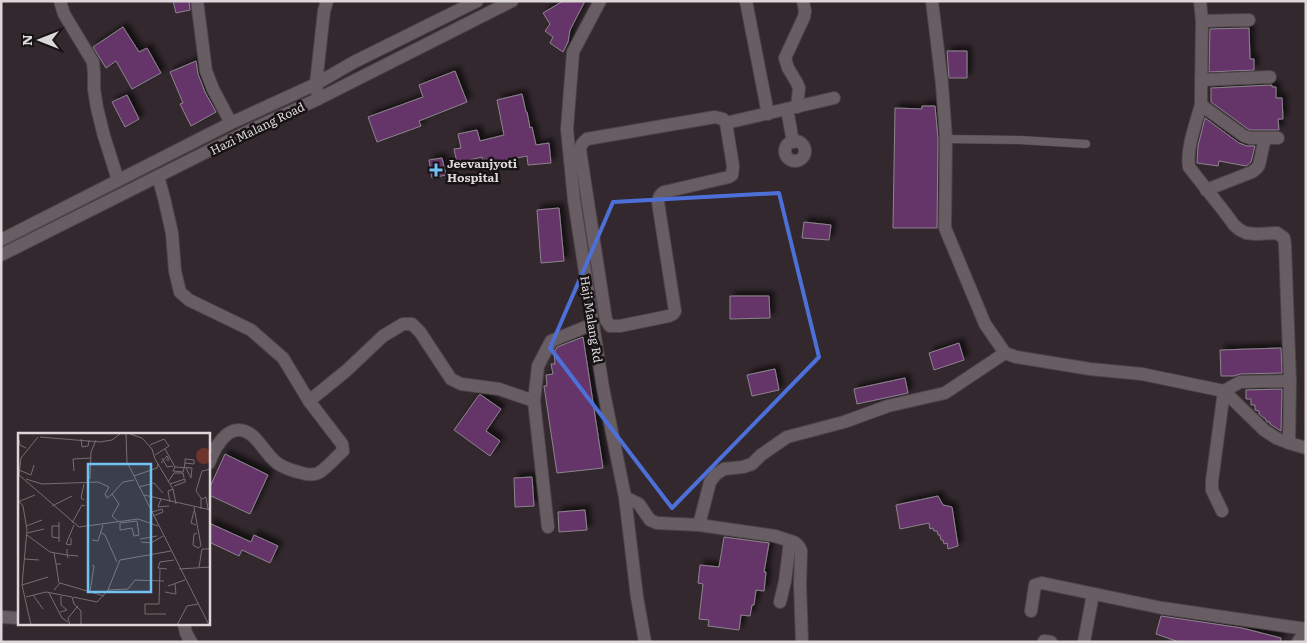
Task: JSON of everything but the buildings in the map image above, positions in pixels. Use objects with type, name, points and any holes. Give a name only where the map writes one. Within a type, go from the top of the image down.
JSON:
[{"type":"street","points":[[60,1],[64,14],[93,62],[97,108],[118,180]]},
{"type":"street","points":[[197,1],[206,71],[231,123]]},
{"type":"street","points":[[318,99],[316,84],[324,11],[327,1]]},
{"type":"street","name":"Hazi Malang Road","points":[[1,240],[231,123],[316,84],[354,62],[477,1]]},
{"type":"street","name":"Hazi Malang Road","points":[[1,254],[244,133],[395,61],[512,1]]},
{"type":"street","name":"Haji Malang Rd","points":[[600,1],[573,52],[567,129],[574,200],[603,388],[625,497],[637,597],[645,642]]},
{"type":"street","points":[[746,1],[768,114]]},
{"type":"street","points":[[793,142],[792,108],[799,88],[788,68],[786,58],[804,17],[803,1]]},
{"type":"street","points":[[932,1],[942,84],[946,140],[945,228],[985,324],[1005,353],[1090,369],[1142,374],[1224,391],[1264,430],[1276,438],[1306,448]]},
{"type":"street","points":[[1200,1],[1202,21],[1201,105],[1188,160],[1189,167],[1234,225],[1240,230],[1256,234],[1277,233],[1284,238],[1290,381],[1289,443]]},
{"type":"street","points":[[1202,21],[1249,20]]},
{"type":"street","points":[[388,45],[395,61]]},
{"type":"street","points":[[1202,80],[1270,77]]},
{"type":"street","points":[[726,123],[834,98]]},
{"type":"street","points":[[1201,105],[1244,136],[1250,138],[1271,138],[1258,165],[1252,172],[1206,190]]},
{"type":"street","points":[[715,117],[723,119],[726,123],[734,166],[732,175],[664,192],[659,198],[658,202],[675,311],[669,316],[620,326],[610,326],[606,320],[580,148],[583,142],[587,139],[715,117]]},
{"type":"street","points":[[158,176],[172,233],[175,271],[180,292],[190,300],[251,330],[282,358],[309,401],[342,444],[343,451],[320,472],[307,475],[292,471],[277,463],[253,436],[242,430],[234,430],[225,436],[215,449],[210,461]]},
{"type":"street","points":[[309,401],[346,372],[383,336],[403,324],[412,324],[420,332],[451,379],[461,384],[499,388],[534,401]]},
{"type":"street","points":[[548,527],[534,401],[538,366],[551,341],[593,324]]},
{"type":"street","points":[[699,525],[710,482],[716,474],[724,469],[752,464],[761,455],[787,437],[844,422],[888,406],[944,393],[1005,353]]},
{"type":"street","points":[[1224,391],[1240,382],[1290,381]]},
{"type":"street","points":[[1222,511],[1212,490],[1212,481],[1224,391]]},
{"type":"street","points":[[625,497],[639,504],[650,520],[657,523],[699,525],[775,536],[795,542],[800,546],[802,642]]},
{"type":"street","points":[[780,602],[785,581],[790,541]]},
{"type":"street","points":[[1031,611],[1034,588],[1038,583],[1162,608],[1306,630],[1298,642]]},
{"type":"street","points":[[1084,642],[1093,594]]},
{"type":"street","points":[[1,617],[18,618]]},
{"type":"street","points":[[184,626],[191,642]]},
{"type":"street","points":[[1044,641],[1051,642]]},
{"type":"lane","points":[[946,140],[1020,140],[1086,144]]},
{"type":"highlighted area","points":[[779,193],[819,357],[672,508],[550,348],[613,202]]},
{"type":"place","name":"Jeevanjyoti Hospital","points":[[436,170]]}]
